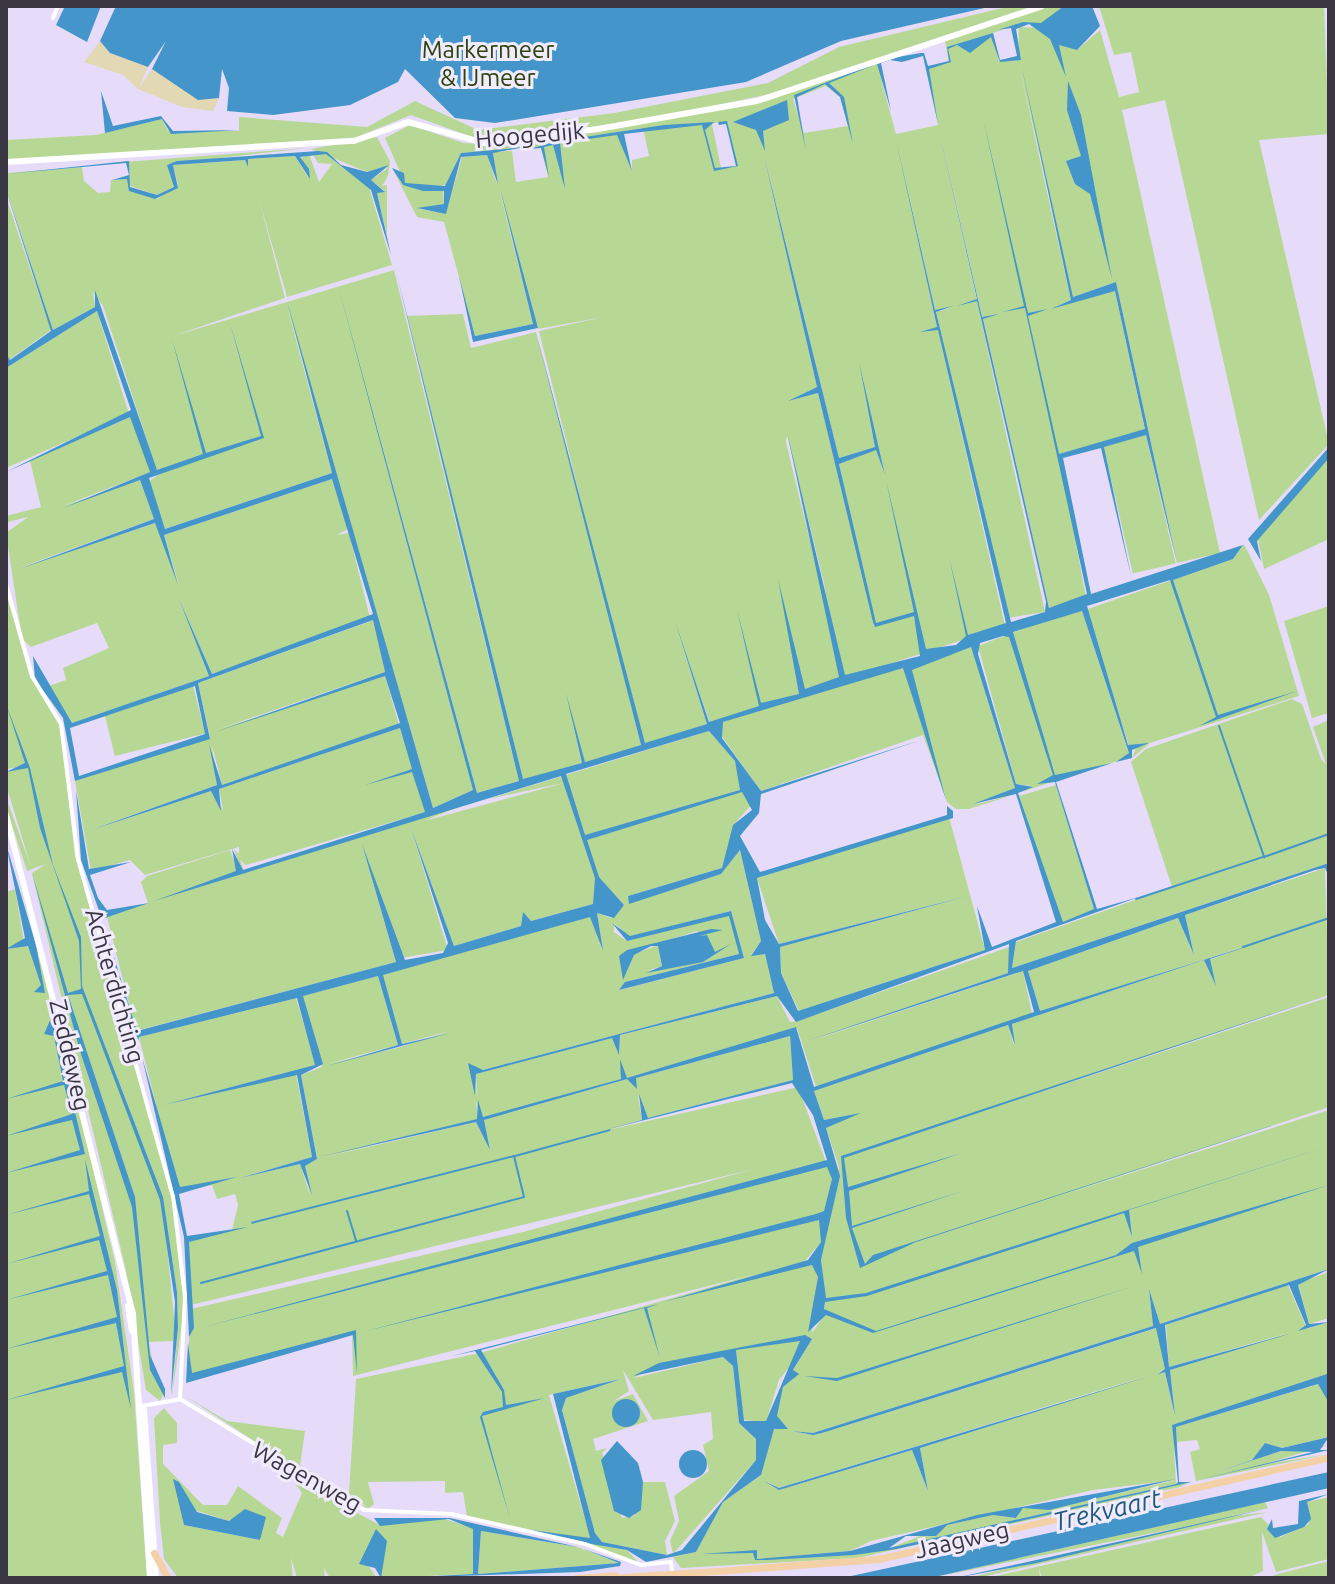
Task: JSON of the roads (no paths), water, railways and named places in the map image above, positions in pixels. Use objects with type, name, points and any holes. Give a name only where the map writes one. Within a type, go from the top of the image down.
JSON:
[{"type":"main road","name":"Jaagweg","points":[[673,1576],[829,1565],[1329,1457]]},
{"type":"main road","points":[[154,1553],[168,1578]]},
{"type":"main road","points":[[608,1578],[621,1576]]},
{"type":"main road","points":[[576,1578],[673,1576]]},
{"type":"street","points":[[53,18],[58,6]]},
{"type":"street","name":"Hoogedijk","points":[[6,162],[325,144],[408,122],[484,143],[598,129],[757,101],[1042,6]]},
{"type":"street","name":"Achterdichting","points":[[6,584],[32,676],[61,724],[78,859],[173,1196],[185,1296],[180,1399]]},
{"type":"street","name":"Zeddeweg","points":[[6,815],[128,1298],[142,1406],[156,1578]]},
{"type":"street","points":[[142,1406],[180,1399]]},
{"type":"street","name":"Wagenweg","points":[[180,1399],[370,1512],[451,1514],[585,1544],[638,1565],[671,1562],[673,1576]]},
{"type":"street","name":"Zeddeweg","points":[[142,1406],[150,1578]]},
{"type":"water","points":[[65,6],[101,6],[87,42],[56,25]]},
{"type":"water","name":"Markermeer & IJmeer","points":[[116,6],[993,6],[841,41],[746,82],[495,123],[455,118],[405,69],[398,82],[350,105],[273,115],[227,111],[229,88],[222,69],[219,98],[198,100],[152,69],[166,41],[148,67],[110,53],[100,41]]},
{"type":"water","points":[[1064,6],[1092,6],[1100,26],[1077,50],[1059,45],[1066,77],[1050,39],[1029,24],[1016,29],[1021,60],[1000,62],[991,37],[970,53],[957,45],[948,49],[951,62],[929,69],[938,124],[923,56],[902,62],[890,60],[881,63],[891,111],[877,64],[829,83],[844,97],[853,144],[840,97],[825,84],[797,97],[806,151],[794,95],[886,59],[924,53],[928,66],[949,61],[947,47],[993,33],[1000,60],[1017,56],[1011,28],[998,30],[1023,22],[1041,23]]},
{"type":"water","points":[[1021,64],[1073,297],[1116,282],[1177,563],[1146,435],[1104,447],[1132,580],[1101,448],[1063,458],[1091,594],[1243,545],[1233,559],[1173,580],[1218,715],[1297,691],[1199,726],[1216,717],[1170,580],[1087,606],[1128,745],[1149,743],[1132,750],[1132,758],[1116,762],[1129,753],[1082,611],[1013,632],[1055,775],[1112,763],[1056,782],[1097,909],[1139,897],[1016,941],[1012,968],[1329,863],[1329,877],[1325,868],[1315,870],[1185,915],[1194,955],[1178,918],[1028,971],[1040,1011],[1261,942],[1210,959],[1216,986],[1204,960],[1012,1024],[1015,1045],[1008,1025],[814,1091],[824,1120],[861,1113],[826,1128],[840,1176],[821,1260],[826,1298],[866,1293],[1329,1146],[1129,1210],[1132,1237],[1124,1213],[867,1296],[825,1302],[824,1309],[876,1331],[1116,1255],[1132,1243],[1329,1185],[1138,1247],[1142,1274],[1134,1251],[873,1333],[826,1315],[808,1332],[818,1277],[812,1265],[663,1302],[808,1260],[821,1242],[819,1220],[362,1332],[816,1214],[824,1211],[832,1179],[827,1167],[200,1328],[827,1160],[813,1115],[792,1083],[605,1130],[642,1120],[639,1094],[648,1118],[793,1080],[790,1036],[636,1078],[637,1089],[627,1079],[484,1120],[490,1150],[476,1122],[319,1157],[477,1119],[478,1100],[483,1117],[621,1079],[620,1059],[627,1078],[796,1027],[814,1087],[1034,1012],[1023,971],[807,1041],[1008,973],[1009,944],[796,1022],[777,996],[620,1035],[619,1055],[612,1038],[476,1074],[475,1096],[468,1063],[483,1070],[774,993],[765,954],[751,956],[761,941],[740,850],[721,874],[629,904],[628,896],[722,868],[733,825],[752,810],[742,792],[587,840],[599,877],[624,905],[614,918],[597,913],[603,951],[590,917],[383,975],[402,1044],[450,1033],[327,1066],[398,1045],[378,976],[303,996],[323,1064],[301,1075],[317,1159],[305,1166],[312,1195],[300,1164],[240,1178],[312,1157],[297,1075],[163,1105],[315,1065],[297,998],[139,1037],[136,1050],[104,925],[137,1031],[396,962],[362,844],[405,960],[443,953],[448,943],[411,828],[454,946],[521,926],[523,912],[531,921],[593,904],[595,878],[561,776],[154,901],[236,871],[232,849],[243,870],[425,812],[412,772],[365,785],[412,769],[400,728],[219,789],[221,811],[211,791],[91,830],[217,785],[209,744],[222,785],[400,723],[385,676],[215,732],[385,672],[373,620],[198,683],[210,739],[75,781],[63,718],[35,679],[33,656],[72,723],[209,676],[179,599],[212,674],[373,614],[332,479],[164,535],[178,585],[155,523],[19,569],[154,519],[140,480],[63,508],[150,472],[130,417],[6,472],[131,410],[97,311],[6,368],[6,354],[10,360],[51,331],[6,190],[53,330],[95,307],[95,290],[157,470],[203,454],[172,339],[206,453],[261,436],[230,323],[264,438],[149,478],[165,529],[332,473],[287,301],[433,808],[473,790],[338,285],[477,793],[519,781],[396,271],[523,779],[582,763],[566,693],[585,762],[641,745],[536,332],[645,743],[707,724],[675,621],[709,722],[759,706],[737,610],[761,703],[799,694],[778,579],[805,689],[839,677],[787,432],[845,675],[920,656],[914,616],[875,627],[873,622],[818,393],[788,401],[817,387],[764,156],[839,458],[875,447],[859,362],[885,475],[876,450],[839,464],[876,623],[914,612],[886,480],[926,649],[956,645],[966,636],[949,557],[968,635],[1006,623],[938,330],[920,332],[937,327],[896,140],[935,310],[953,306],[936,312],[1011,622],[1045,612],[1046,602],[977,301],[957,306],[977,299],[939,130],[982,317],[999,314],[983,319],[1049,608],[1087,594],[1025,308],[1002,312],[1024,306],[983,118],[1028,313],[1048,309],[1028,316],[1059,454],[1145,429],[1115,291],[1051,309],[1071,300]],"holes":[[[1009,637],[1053,775],[1037,784],[1055,782],[1094,909],[1063,922],[1018,793],[1033,787],[1016,784],[978,654],[980,643]],[[971,647],[1015,788],[973,804],[1016,794],[1056,922],[992,947],[977,906],[985,950],[798,1011],[781,973],[780,947],[968,896],[779,944],[765,920],[757,878],[953,818],[953,811],[947,806],[947,815],[760,872],[740,836],[759,813],[761,794],[921,740],[761,791],[722,738],[723,722],[903,668],[946,800],[912,670]],[[195,686],[205,734],[79,776],[70,728]],[[709,731],[735,761],[740,790],[585,835],[566,774]]]},
{"type":"water","points":[[1068,81],[1081,115],[1112,279],[1090,194],[1075,184],[1066,161],[1081,156],[1067,110]]},
{"type":"water","points":[[101,91],[113,126],[161,116],[173,131],[240,130],[171,134],[162,119],[105,133]]},
{"type":"water","points":[[787,100],[789,120],[763,131],[765,151],[756,130],[733,122]]},
{"type":"water","points":[[727,121],[738,166],[714,171],[702,125],[624,134],[632,171],[617,135],[560,143],[565,189],[553,145],[544,147],[549,177],[541,148],[529,149],[558,141],[664,125],[714,122],[705,130],[715,168],[736,166],[726,124],[719,125],[718,122]]},
{"type":"water","points":[[525,147],[493,153],[498,184],[487,155],[461,157],[446,214],[417,208],[444,204],[444,191],[423,191],[403,185],[392,168],[404,173],[405,183],[445,186],[461,153]]},
{"type":"water","points":[[327,152],[341,165],[367,172],[389,165],[371,180],[385,192],[377,193],[391,255],[371,190],[326,154],[300,157],[309,169],[310,179],[295,156],[248,159],[248,167],[245,160],[173,165],[178,188],[155,199],[129,191],[127,179],[112,180],[129,175],[126,163],[6,174],[129,161],[130,187],[157,195],[174,187],[167,165],[177,161]]},
{"type":"water","points":[[500,188],[538,328],[473,342],[459,276],[475,336],[533,324]]},
{"type":"water","points":[[1329,447],[1329,458],[1257,541],[1261,561],[1248,539]]},
{"type":"water","points":[[6,704],[30,768],[53,865],[81,937],[82,986],[163,1197],[177,1292],[178,1328],[171,1396],[175,1302],[160,1200],[82,994],[68,995],[135,1197],[150,1355],[165,1389],[165,1398],[150,1370],[132,1207],[80,1051],[32,873],[68,993],[81,989],[79,941],[40,828],[28,768],[6,772],[25,763]]},
{"type":"water","points":[[76,790],[89,869],[131,862],[90,875],[98,898],[107,910],[149,903],[102,919],[81,860]]},
{"type":"water","points":[[6,844],[36,945],[45,993],[34,992],[41,985],[28,946],[6,949],[25,938]]},
{"type":"water","points":[[731,911],[744,958],[619,990],[625,982],[739,954],[729,916],[627,941],[612,923],[630,936]]},
{"type":"water","points":[[711,929],[723,930],[699,936],[707,935],[715,952],[731,944],[703,962],[646,973],[662,966],[658,946],[651,946],[634,955],[623,980],[619,956],[627,950]]},
{"type":"water","points":[[1329,995],[844,1158],[848,1187],[962,1153],[849,1191],[852,1226],[963,1191],[852,1228],[865,1264],[873,1255],[1329,1107],[916,1242],[860,1268],[846,1218],[841,1156]]},
{"type":"water","points":[[52,1016],[85,1154],[6,1173],[80,1150],[72,1120],[6,1136],[72,1114],[64,1085],[6,1099],[63,1081],[54,1036],[44,1034]]},
{"type":"water","points":[[142,1057],[180,1187],[237,1177],[179,1194],[187,1236],[248,1227],[189,1242],[194,1328],[189,1337],[184,1237]]},
{"type":"water","points":[[85,1159],[117,1290],[131,1409],[122,1372],[6,1400],[124,1366],[116,1323],[6,1349],[117,1317],[108,1275],[6,1300],[107,1271],[99,1240],[6,1264],[100,1236],[89,1194],[6,1215],[89,1191]]},
{"type":"water","points":[[1329,1269],[1298,1285],[1309,1324],[1329,1322],[1298,1331],[1306,1325],[1289,1285],[1165,1325],[1169,1367],[1292,1333],[1170,1370],[1175,1416],[1165,1372],[1158,1374],[1165,1369],[1156,1328],[822,1433],[813,1435],[792,1431],[813,1433],[1153,1326],[1149,1289],[1160,1324]]},
{"type":"water","points":[[1134,1286],[837,1381],[804,1376],[837,1378]]},
{"type":"water","points":[[658,1304],[647,1308],[660,1358],[644,1308],[481,1350],[504,1390],[506,1405],[545,1398],[482,1416],[510,1519],[480,1417],[483,1412],[503,1407],[502,1392],[475,1351],[452,1356]]},
{"type":"water","points":[[356,1330],[357,1374],[353,1335],[186,1383],[188,1343],[192,1373]]},
{"type":"water","points":[[805,1335],[812,1339],[793,1370],[799,1374],[783,1387],[777,1416],[788,1429],[774,1429],[761,1475],[723,1502],[696,1552],[646,1562],[627,1550],[509,1527],[590,1538],[553,1394],[621,1379],[566,1398],[562,1410],[595,1533],[602,1542],[667,1555],[682,1550],[756,1460],[756,1439],[739,1423],[733,1366],[723,1357],[633,1376],[659,1363]],"holes":[[[800,1341],[766,1421],[744,1421],[736,1350]]]},
{"type":"water","points":[[1327,1374],[1329,1403],[1318,1384],[1176,1427],[1179,1482],[1191,1482],[897,1549],[767,1560],[755,1560],[753,1553],[701,1554],[757,1550],[757,1559],[850,1551],[977,1515],[1176,1479],[1049,1510],[1023,1508],[1016,1518],[993,1515],[947,1525],[936,1536],[906,1536],[889,1548],[1176,1484],[1178,1482],[1172,1425]]},
{"type":"water","points":[[1153,1375],[920,1448],[928,1491],[912,1450],[779,1490],[764,1481],[779,1488]]},
{"type":"water","points":[[626,1399],[636,1403],[640,1413],[636,1423],[626,1427],[616,1423],[612,1413],[616,1403]]},
{"type":"water","points":[[1329,1437],[1320,1450],[1329,1450],[1198,1480],[1313,1452],[1281,1451],[1217,1472],[1252,1460],[1265,1443],[1282,1448]]},
{"type":"water","points":[[617,1441],[638,1463],[643,1482],[641,1510],[629,1518],[614,1511],[601,1460]]},
{"type":"water","points":[[693,1450],[703,1454],[707,1464],[703,1474],[693,1478],[683,1474],[679,1464],[683,1454]]},
{"type":"water","points":[[1329,1472],[1329,1488],[930,1578],[842,1578]]},
{"type":"water","points":[[173,1479],[179,1482],[197,1512],[229,1521],[245,1509],[266,1517],[260,1540],[184,1525]]},
{"type":"water","points":[[1329,1494],[1307,1502],[1311,1519],[1304,1527],[1275,1538],[1267,1529],[1272,1519],[1273,1528],[1298,1524],[1299,1501]]},
{"type":"water","points":[[1269,1508],[1037,1563],[955,1578],[1260,1510]]},
{"type":"water","points":[[374,1518],[450,1518],[578,1547],[481,1531],[478,1574],[619,1563],[584,1549],[621,1562],[620,1566],[580,1572],[399,1578],[473,1574],[473,1529],[449,1519],[380,1526]]},
{"type":"water","points":[[376,1529],[387,1541],[381,1578],[375,1568],[359,1564]]},
{"type":"waterway","points":[[1219,726],[1264,857],[1329,834]]},
{"type":"waterway","points":[[1136,899],[1263,857]]},
{"type":"waterway","points":[[1243,947],[1329,918]]},
{"type":"waterway","points":[[515,1156],[610,1130]]},
{"type":"waterway","points":[[201,1283],[524,1197],[514,1156],[252,1223]]},
{"type":"waterway","points":[[347,1211],[356,1241]]},
{"type":"water label","name":"Trekvaart","points":[[1107,1510]]}]
